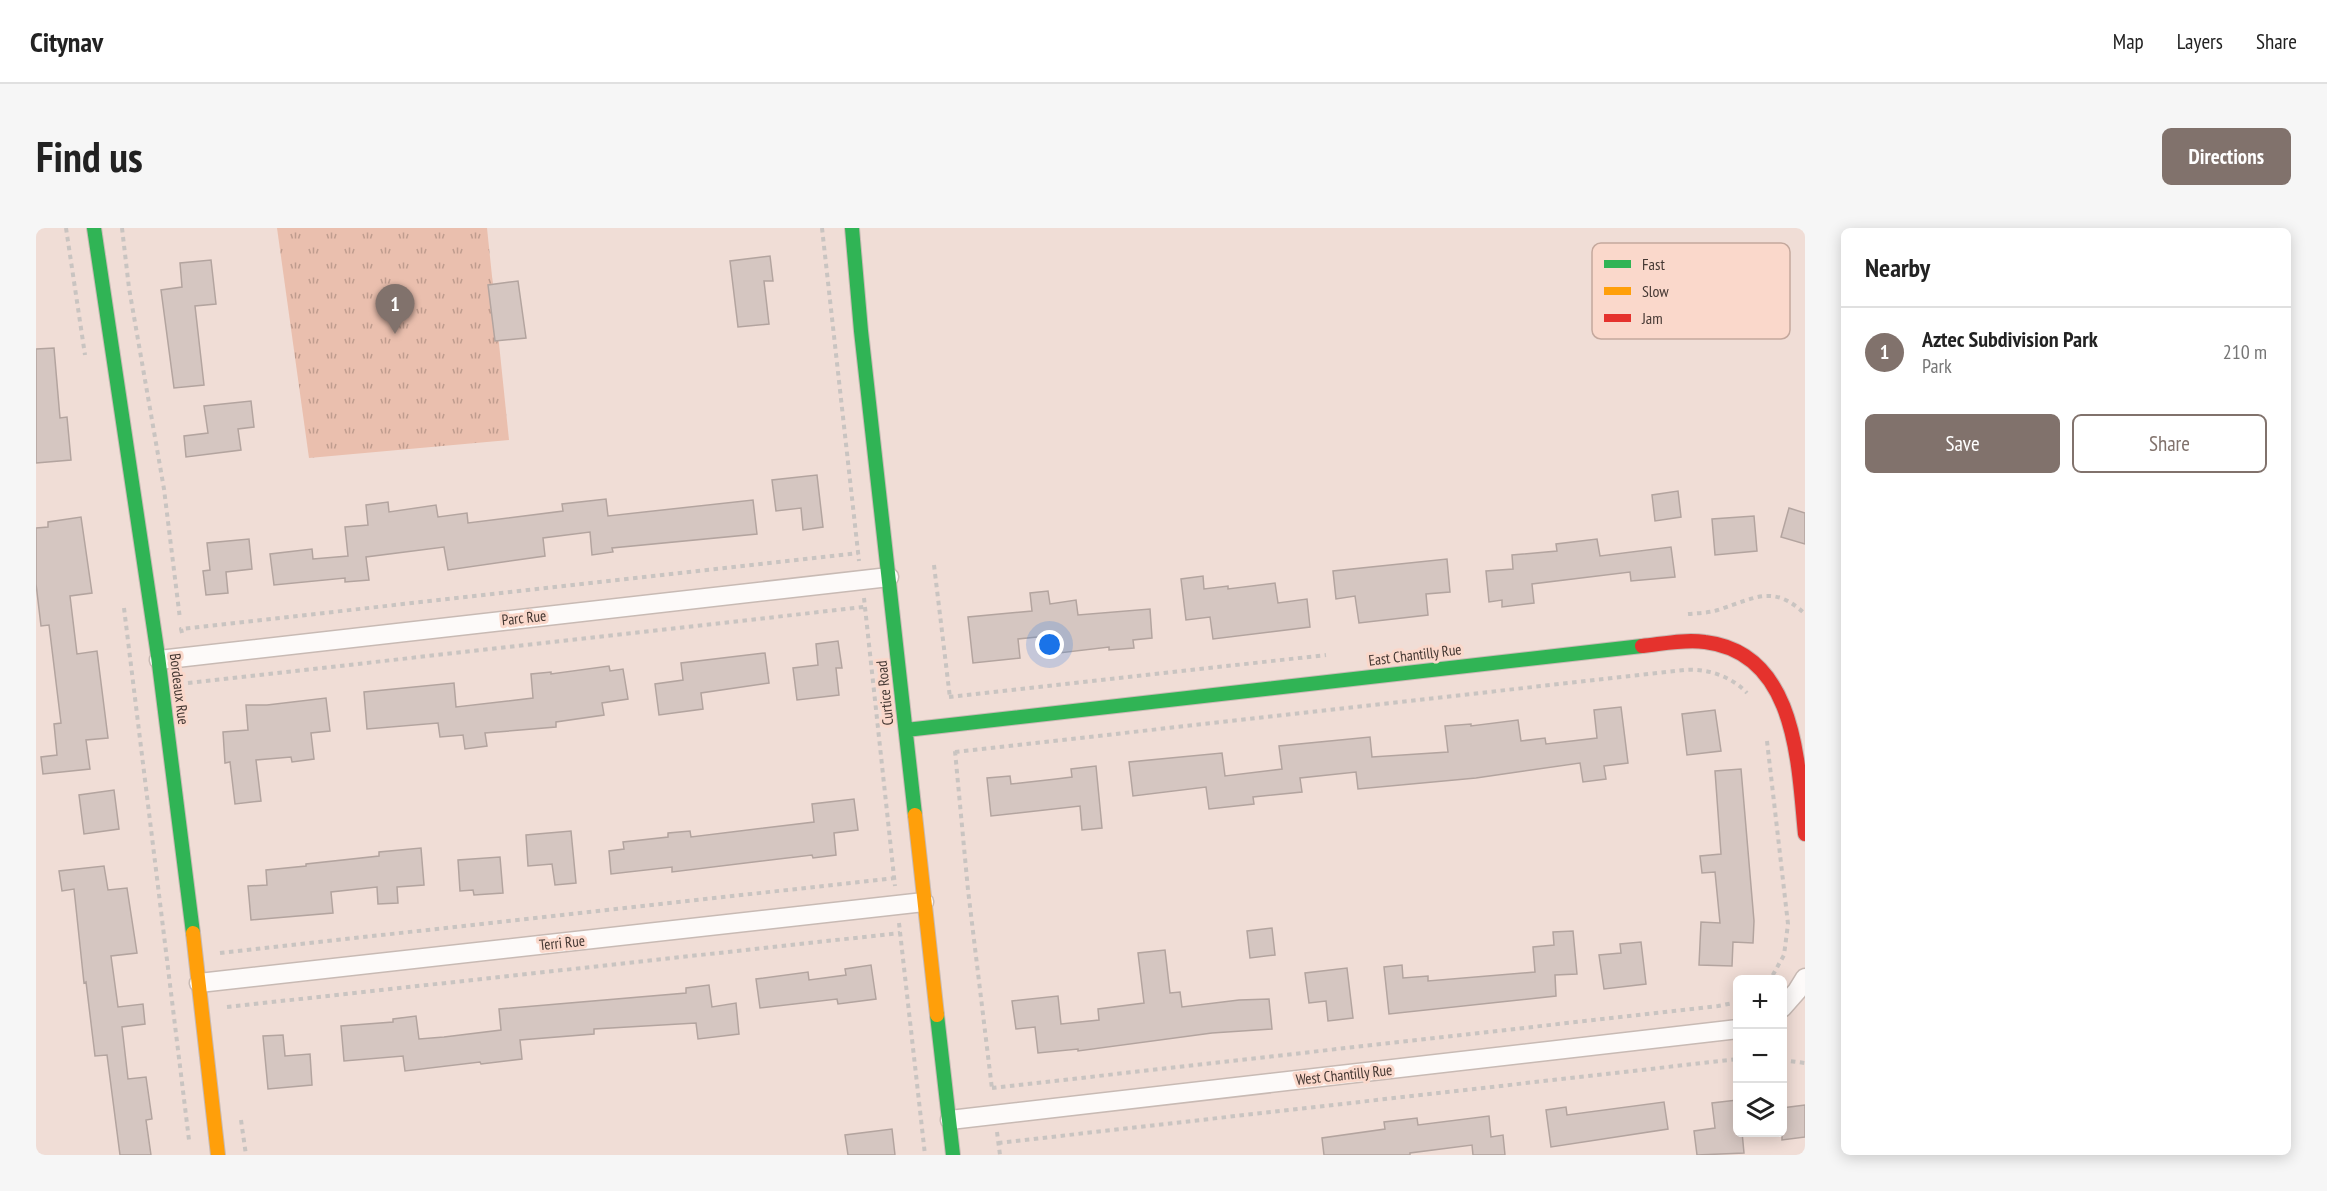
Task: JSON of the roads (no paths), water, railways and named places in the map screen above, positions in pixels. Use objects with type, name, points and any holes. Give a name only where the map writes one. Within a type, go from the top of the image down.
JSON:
[{"type":"street","name":"Bordeaux Rue","points":[[94,228],[159,660],[218,1155]]},
{"type":"street","name":"Curtice Road","points":[[852,228],[953,1155]]},
{"type":"street","name":"Parc Rue","points":[[159,660],[889,577]]},
{"type":"street","name":"East Chantilly Rue","points":[[906,730],[1696,641],[1713,643],[1744,655],[1774,683],[1784,700],[1792,732],[1804,828]]},
{"type":"street","name":"Terri Rue","points":[[199,983],[924,903]]},
{"type":"street","points":[[1787,1002],[1805,978]]},
{"type":"street","name":"West Chantilly Rue","points":[[950,1120],[1733,1029]]},
{"type":"place","name":"Aztec Subdivision Park","points":[[395,334]]}]
